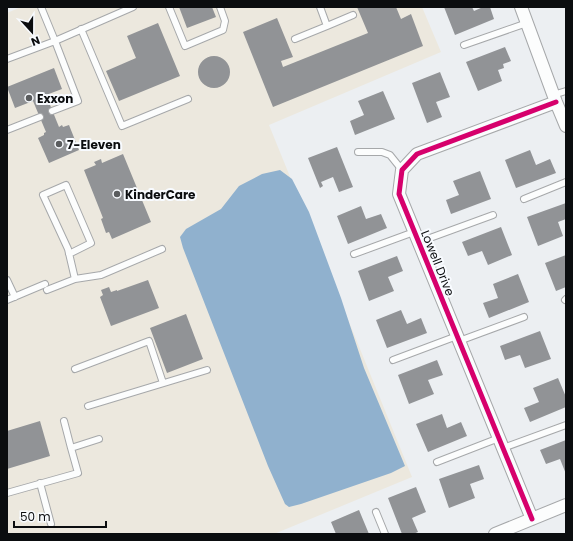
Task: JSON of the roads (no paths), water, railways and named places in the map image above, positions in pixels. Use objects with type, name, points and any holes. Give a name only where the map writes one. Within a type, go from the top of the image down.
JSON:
[{"type":"street","points":[[521,7],[566,126]]},
{"type":"street","points":[[402,170],[417,154],[555,99]]},
{"type":"street","name":"Lowell Drive","points":[[402,170],[399,194],[532,519]]},
{"type":"street","points":[[494,534],[566,505]]},
{"type":"lane","points":[[41,7],[78,101],[52,111]]},
{"type":"lane","points":[[7,59],[133,7]]},
{"type":"lane","points":[[169,7],[185,46],[224,30],[225,21],[220,7]]},
{"type":"lane","points":[[320,7],[327,26]]},
{"type":"lane","points":[[295,39],[353,15]]},
{"type":"lane","points":[[464,45],[527,23]]},
{"type":"lane","points":[[81,29],[122,126],[188,99]]},
{"type":"lane","points":[[555,99],[566,91]]},
{"type":"lane","points":[[7,130],[40,117]]},
{"type":"lane","points":[[358,152],[382,152],[390,155],[402,170]]},
{"type":"lane","points":[[524,199],[566,182]]},
{"type":"lane","points":[[69,254],[91,243],[66,185],[43,195],[69,254],[75,279]]},
{"type":"lane","points":[[354,254],[493,215]]},
{"type":"lane","points":[[7,300],[75,279],[101,275],[162,249]]},
{"type":"lane","points":[[7,280],[15,297]]},
{"type":"lane","points":[[393,360],[524,316]]},
{"type":"lane","points":[[75,369],[149,341],[163,383]]},
{"type":"lane","points":[[88,406],[207,370]]},
{"type":"lane","points":[[7,493],[78,473],[64,421]]},
{"type":"lane","points":[[437,462],[566,425]]},
{"type":"lane","points":[[71,448],[99,439]]},
{"type":"lane","points":[[40,484],[52,524]]},
{"type":"lane","points":[[376,512],[385,534]]},
{"type":"water","points":[[280,170],[292,179],[309,212],[341,298],[364,368],[405,466],[391,473],[289,507],[285,504],[268,466],[180,237],[186,229],[221,209],[239,186],[262,174]]},
{"type":"place","name":"Exxon","points":[[29,98]]},
{"type":"place","name":"7-Eleven","points":[[59,144]]},
{"type":"place","name":"KinderCare","points":[[117,194]]}]
